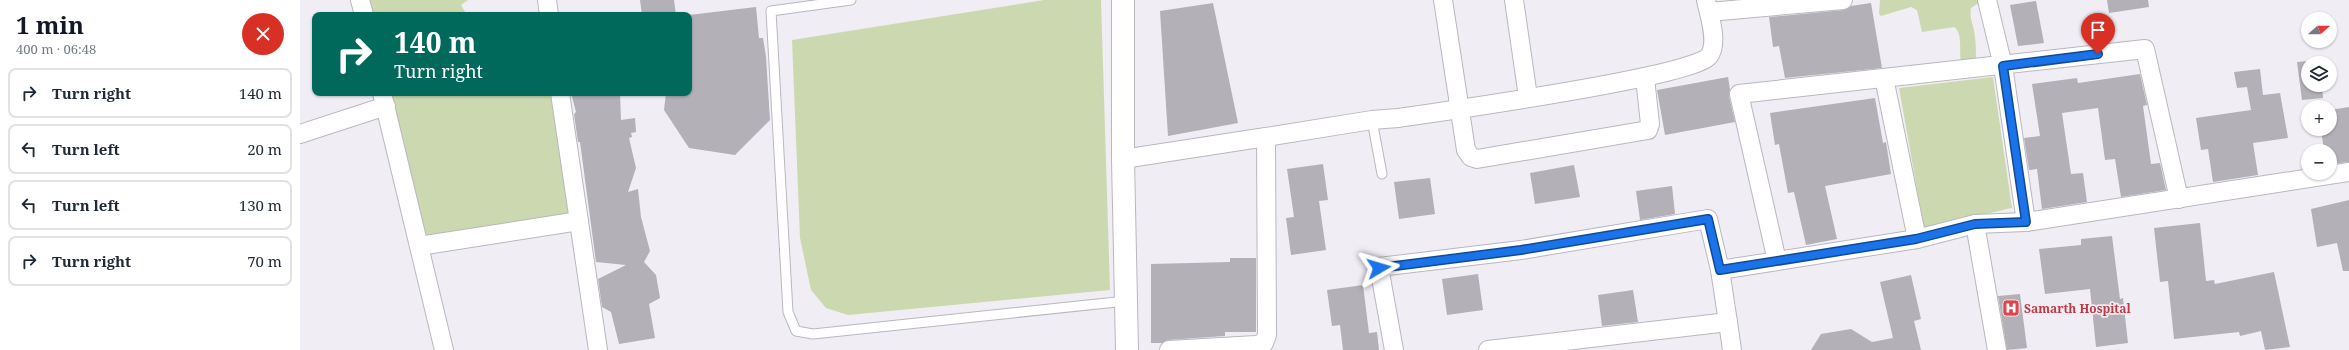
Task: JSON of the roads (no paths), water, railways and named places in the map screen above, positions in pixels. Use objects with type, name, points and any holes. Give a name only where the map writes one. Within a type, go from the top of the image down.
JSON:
[{"type":"street","points":[[360,0],[363,12]]},
{"type":"street","points":[[546,0],[548,12]]},
{"type":"street","points":[[1123,0],[1123,159],[1127,350]]},
{"type":"street","points":[[1443,0],[1466,150],[1471,157],[1477,159],[1641,133],[1648,130],[1650,124],[1645,78]]},
{"type":"street","points":[[1514,0],[1528,97]]},
{"type":"street","points":[[1123,159],[1266,138],[1372,120],[1398,118],[1645,78],[1699,64],[1709,56],[1714,43],[1707,6],[1839,0]]},
{"type":"street","points":[[1987,0],[2003,66],[2026,222]]},
{"type":"street","points":[[1777,261],[1739,94],[2003,66],[2145,49],[2179,199]]},
{"type":"street","points":[[1884,78],[1916,239]]},
{"type":"street","points":[[560,96],[598,350]]},
{"type":"street","points":[[300,134],[384,100],[444,350]]},
{"type":"street","points":[[1169,350],[1256,345],[1264,343],[1267,335],[1266,138]]},
{"type":"street","points":[[1720,270],[1916,239],[1975,224],[2026,222],[2349,172]]},
{"type":"street","points":[[1394,350],[1379,268],[1521,250],[1708,219],[1720,270],[1732,350]]},
{"type":"street","points":[[419,246],[579,221]]},
{"type":"street","points":[[1975,224],[1997,350]]},
{"type":"street","points":[[1488,350],[1728,322]]},
{"type":"lane","points":[[851,0],[771,11],[788,312],[796,331],[813,334],[1126,301]]},
{"type":"lane","points":[[1372,120],[1382,174]]},
{"type":"place","name":"Samarth Hospital","points":[[2011,308]]}]
